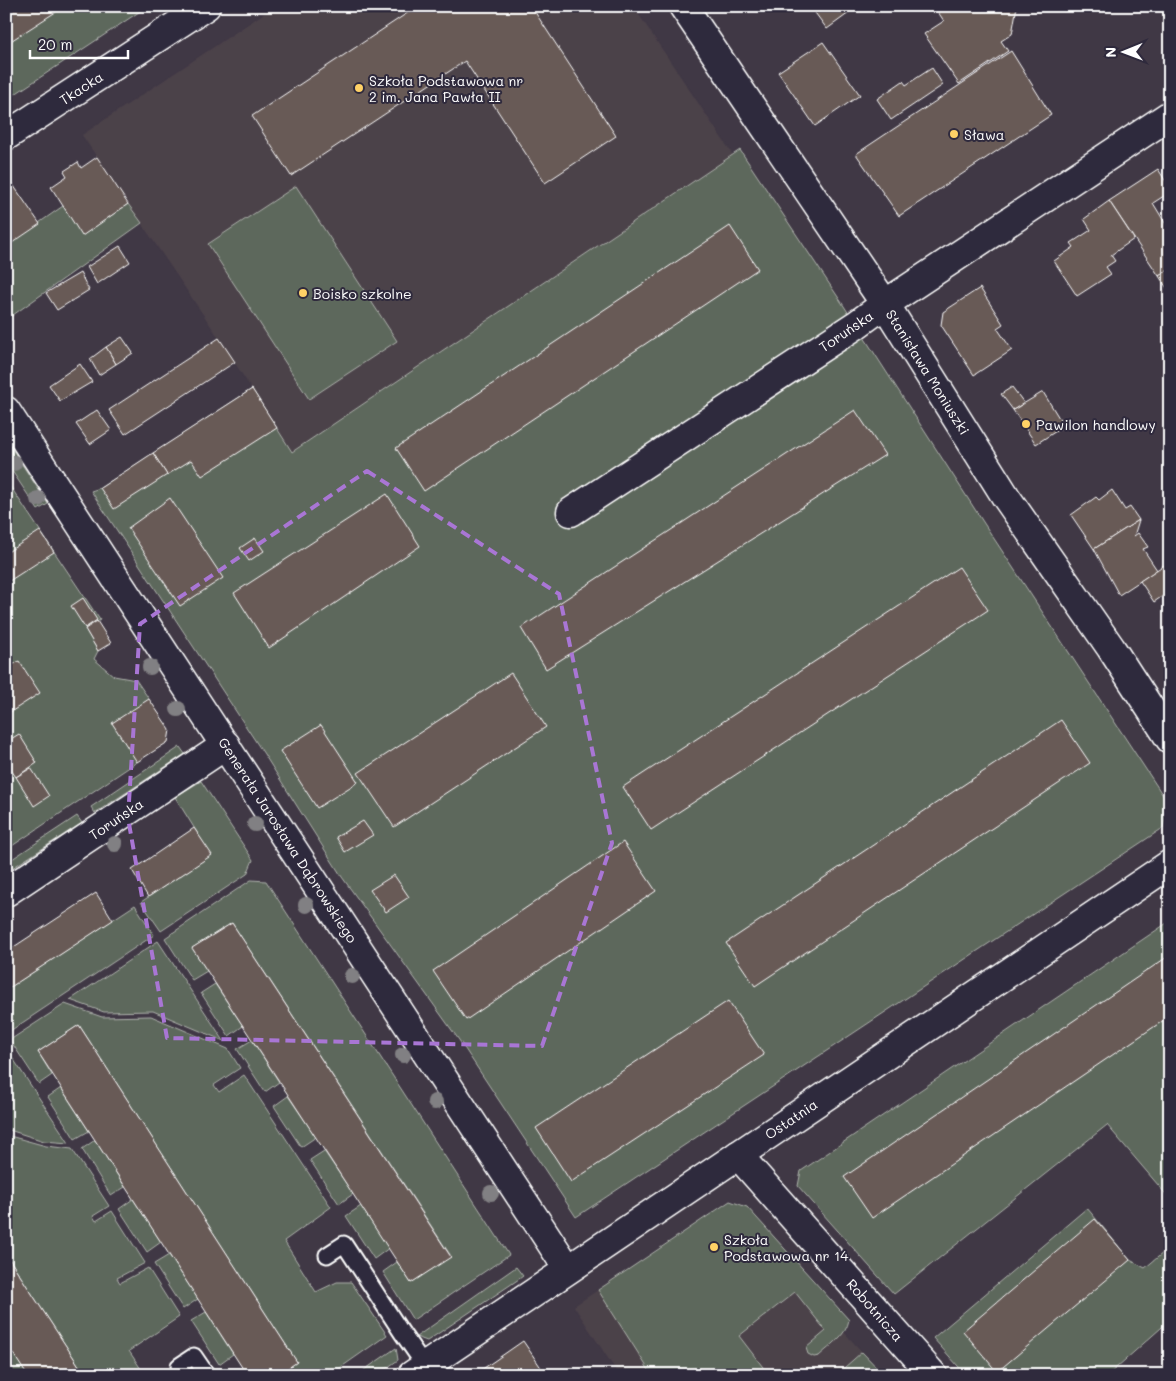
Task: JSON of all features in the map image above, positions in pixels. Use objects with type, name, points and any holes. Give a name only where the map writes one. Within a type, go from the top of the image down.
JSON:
[{"type":"street","name":"Tkacka","points":[[6,136],[206,6]]},
{"type":"street","name":"Stanisława Moniuszki","points":[[684,6],[885,304],[1006,496],[1111,648],[1170,739]]},
{"type":"street","name":"Toruńska","points":[[571,512],[856,325],[1170,115]]},
{"type":"street","name":"Generała Jarosława Dąbrowskiego","points":[[6,411],[568,1269]]},
{"type":"street","name":"Toruńska","points":[[6,892],[226,745]]},
{"type":"street","name":"Ostatnia","points":[[419,1370],[1170,864]]},
{"type":"street","name":"Robotnicza","points":[[738,1155],[933,1375]]},
{"type":"lane","points":[[326,1255],[344,1244],[402,1333],[419,1370]]},
{"type":"lane","points":[[178,1366],[194,1356],[207,1375]]},
{"type":"highlighted area","points":[[367,471],[559,594],[612,843],[542,1046],[167,1038],[128,818],[140,624]]},
{"type":"shaded area","points":[[275,6],[633,6],[733,155],[292,452],[219,338],[82,135]]},
{"type":"shaded area","name":"Szkoła Podstawowa nr 14","points":[[727,1204],[884,1375],[619,1375],[574,1306]]},
{"type":"green space","points":[[6,6],[148,6],[6,100]]},
{"type":"green space","points":[[740,150],[1168,803],[1163,828],[576,1217],[459,1040],[342,877],[264,754],[91,491],[100,488],[252,389],[292,452]]},
{"type":"green space","name":"Boisko szkolne","points":[[296,186],[397,341],[309,399],[208,244]]},
{"type":"green space","points":[[128,204],[142,223],[6,320],[6,246],[63,206],[83,235]]},
{"type":"green space","points":[[6,440],[48,504],[38,510],[6,462]]},
{"type":"green space","points":[[6,480],[100,620],[85,629],[98,651],[94,659],[114,676],[136,680],[149,699],[137,762],[6,850]]},
{"type":"green space","points":[[180,747],[185,754],[95,813],[91,807]]},
{"type":"green space","points":[[201,781],[253,860],[247,874],[161,931],[141,902],[211,855],[175,797]]},
{"type":"green space","points":[[77,816],[82,823],[6,872],[6,863]]},
{"type":"green space","points":[[251,880],[266,881],[509,1255],[413,1320],[383,1272],[397,1262],[411,1283],[451,1256],[232,923],[192,948],[207,971],[192,980],[165,938]]},
{"type":"green space","points":[[135,905],[154,935],[7,1033],[6,990]]},
{"type":"green space","points":[[1170,921],[1170,1199],[1107,1125],[894,1294],[798,1186],[801,1171]]},
{"type":"green space","points":[[158,941],[224,1041],[153,1011],[104,1012],[70,1000]]},
{"type":"green space","points":[[215,984],[243,1026],[229,1036],[201,993]]},
{"type":"green space","points":[[65,1004],[102,1017],[151,1016],[228,1049],[240,1068],[214,1085],[219,1092],[244,1075],[331,1207],[284,1241],[316,1292],[337,1282],[351,1282],[387,1335],[330,1375],[278,1375],[297,1362],[79,1025],[38,1052],[52,1075],[39,1084],[10,1040]]},
{"type":"green space","points":[[252,1040],[279,1082],[265,1092],[237,1049]]},
{"type":"green space","points":[[6,1048],[69,1143],[44,1141],[6,1129]]},
{"type":"green space","points":[[61,1088],[89,1131],[75,1139],[48,1097]]},
{"type":"green space","points":[[288,1096],[316,1137],[301,1147],[274,1106]]},
{"type":"green space","points":[[6,1135],[46,1146],[72,1149],[109,1206],[93,1216],[96,1221],[112,1211],[145,1263],[117,1278],[120,1283],[148,1268],[179,1317],[129,1351],[145,1375],[85,1375],[6,1254]]},
{"type":"green space","points":[[95,1140],[125,1187],[111,1196],[82,1149]]},
{"type":"green space","points":[[324,1151],[353,1194],[339,1204],[310,1160]]},
{"type":"green space","points":[[133,1199],[161,1242],[147,1252],[119,1209]]},
{"type":"green space","name":"Szkoła Podstawowa nr 14","points":[[730,1201],[747,1207],[849,1320],[845,1331],[819,1356],[814,1357],[808,1354],[806,1348],[826,1331],[795,1292],[739,1336],[769,1375],[652,1375],[598,1290]]},
{"type":"green space","points":[[361,1206],[389,1248],[374,1259],[346,1216]]},
{"type":"green space","points":[[1087,1208],[1130,1260],[1145,1268],[1170,1247],[1170,1320],[1108,1375],[966,1375],[933,1338]]},
{"type":"green space","points":[[169,1255],[198,1299],[183,1309],[154,1264]]},
{"type":"green space","points":[[516,1267],[523,1276],[519,1279],[427,1341],[416,1337]]},
{"type":"green space","points":[[206,1312],[233,1354],[219,1364],[191,1321]]},
{"type":"green space","points":[[396,1348],[398,1360],[377,1375],[357,1375]]},
{"type":"green space","points":[[862,1352],[884,1375],[836,1375]]},
{"type":"green space","points":[[13,1353],[27,1375],[6,1375],[6,1358]]},
{"type":"building","points":[[6,6],[65,6],[6,44]]},
{"type":"building","name":"Szkoła Podstawowa nr 2 im. Jana Pawła II","points":[[418,6],[531,6],[616,136],[545,183],[465,61],[291,176],[252,116]]},
{"type":"building","points":[[810,6],[844,6],[849,13],[827,29]]},
{"type":"building","points":[[934,6],[1017,6],[1012,34],[1001,41],[1008,51],[959,84],[924,34],[944,21]]},
{"type":"building","points":[[823,42],[860,95],[815,126],[778,72]]},
{"type":"building","name":"Sława","points":[[1011,51],[1051,115],[899,216],[856,154]]},
{"type":"building","points":[[932,68],[943,85],[891,120],[877,99],[903,81],[906,85]]},
{"type":"building","points":[[97,157],[128,204],[82,236],[51,187],[67,176],[64,171],[78,162],[81,168]]},
{"type":"building","points":[[1158,169],[1170,188],[1170,192],[1153,203],[1170,231],[1170,269],[1159,276],[1109,201]]},
{"type":"building","points":[[9,179],[40,224],[9,245],[6,241],[6,181]]},
{"type":"building","points":[[1109,201],[1134,239],[1111,255],[1115,261],[1106,267],[1111,274],[1077,296],[1054,261],[1074,247],[1071,243],[1091,230],[1084,219]]},
{"type":"building","points":[[730,226],[758,269],[424,491],[396,448]]},
{"type":"building","points":[[120,246],[130,262],[97,284],[87,267]]},
{"type":"building","points":[[1170,269],[1170,293],[1159,276]]},
{"type":"building","points":[[80,273],[89,290],[57,310],[46,293]]},
{"type":"building","points":[[980,288],[1003,324],[997,328],[1012,350],[974,375],[941,325],[943,312]]},
{"type":"building","points":[[122,337],[133,353],[116,364],[106,347]]},
{"type":"building","points":[[219,338],[235,362],[125,434],[109,410]]},
{"type":"building","points":[[106,347],[116,364],[99,375],[90,359]]},
{"type":"building","points":[[80,364],[92,382],[60,401],[49,385]]},
{"type":"building","points":[[1012,387],[1024,403],[1013,410],[1001,394]]},
{"type":"building","points":[[252,389],[277,428],[202,476],[191,460],[167,475],[153,453]]},
{"type":"building","points":[[1043,392],[1064,426],[1036,444],[1013,410]]},
{"type":"building","points":[[97,410],[111,430],[90,444],[76,424]]},
{"type":"building","points":[[855,410],[885,455],[546,669],[521,628]]},
{"type":"building","points":[[153,453],[167,475],[114,509],[100,488]]},
{"type":"building","points":[[1112,490],[1125,510],[1130,507],[1139,520],[1094,549],[1071,515],[1096,497],[1099,500]]},
{"type":"building","points":[[387,494],[420,546],[269,648],[234,593]]},
{"type":"building","points":[[170,498],[223,578],[180,606],[128,528]]},
{"type":"building","points":[[1139,520],[1134,536],[1138,533],[1148,547],[1143,549],[1157,570],[1119,595],[1094,549]]},
{"type":"building","points":[[40,531],[54,552],[6,583],[6,553]]},
{"type":"building","points":[[255,538],[264,551],[249,561],[240,548]]},
{"type":"building","points":[[1170,561],[1170,591],[1154,602],[1140,581]]},
{"type":"building","points":[[959,567],[988,610],[651,830],[623,787]]},
{"type":"building","points":[[83,598],[97,620],[85,628],[71,606]]},
{"type":"building","points":[[97,621],[111,643],[98,651],[85,629]]},
{"type":"building","points":[[19,661],[40,693],[6,715],[6,669]]},
{"type":"building","points":[[511,673],[546,727],[394,827],[358,773]]},
{"type":"building","points":[[149,699],[170,730],[168,742],[137,762],[112,723]]},
{"type":"building","points":[[1061,720],[1090,763],[755,986],[726,943]]},
{"type":"building","points":[[321,725],[358,782],[317,808],[280,751]]},
{"type":"building","points":[[19,734],[37,763],[16,777],[6,763],[6,742]]},
{"type":"building","points":[[31,768],[49,796],[34,806],[16,777]]},
{"type":"building","points":[[363,821],[373,835],[345,852],[336,837]]},
{"type":"building","points":[[194,828],[212,855],[148,897],[132,870]]},
{"type":"building","points":[[623,842],[656,891],[466,1020],[433,971]]},
{"type":"building","points":[[394,875],[409,897],[386,912],[370,890]]},
{"type":"building","points":[[96,893],[113,920],[6,990],[6,952]]},
{"type":"building","points":[[232,923],[451,1257],[411,1283],[192,948]]},
{"type":"building","points":[[1170,955],[1170,1016],[872,1218],[844,1177]]},
{"type":"building","points":[[728,1001],[764,1055],[571,1182],[536,1128]]},
{"type":"building","points":[[79,1025],[297,1362],[278,1375],[247,1375],[38,1052]]},
{"type":"building","points":[[1095,1219],[1130,1260],[997,1372],[963,1331]]},
{"type":"building","points":[[6,1254],[85,1375],[27,1375],[6,1343]]},
{"type":"building","points":[[523,1341],[546,1375],[474,1375]]},
{"type":"place","name":"Szkoła Podstawowa nr 2 im. Jana Pawła II","points":[[359,88]]},
{"type":"place","name":"Sława","points":[[954,134]]},
{"type":"place","name":"Boisko szkolne","points":[[303,293]]},
{"type":"place","name":"Pawilon handlowy","points":[[1026,424]]},
{"type":"place","name":"Szkoła Podstawowa nr 14","points":[[714,1247]]}]
